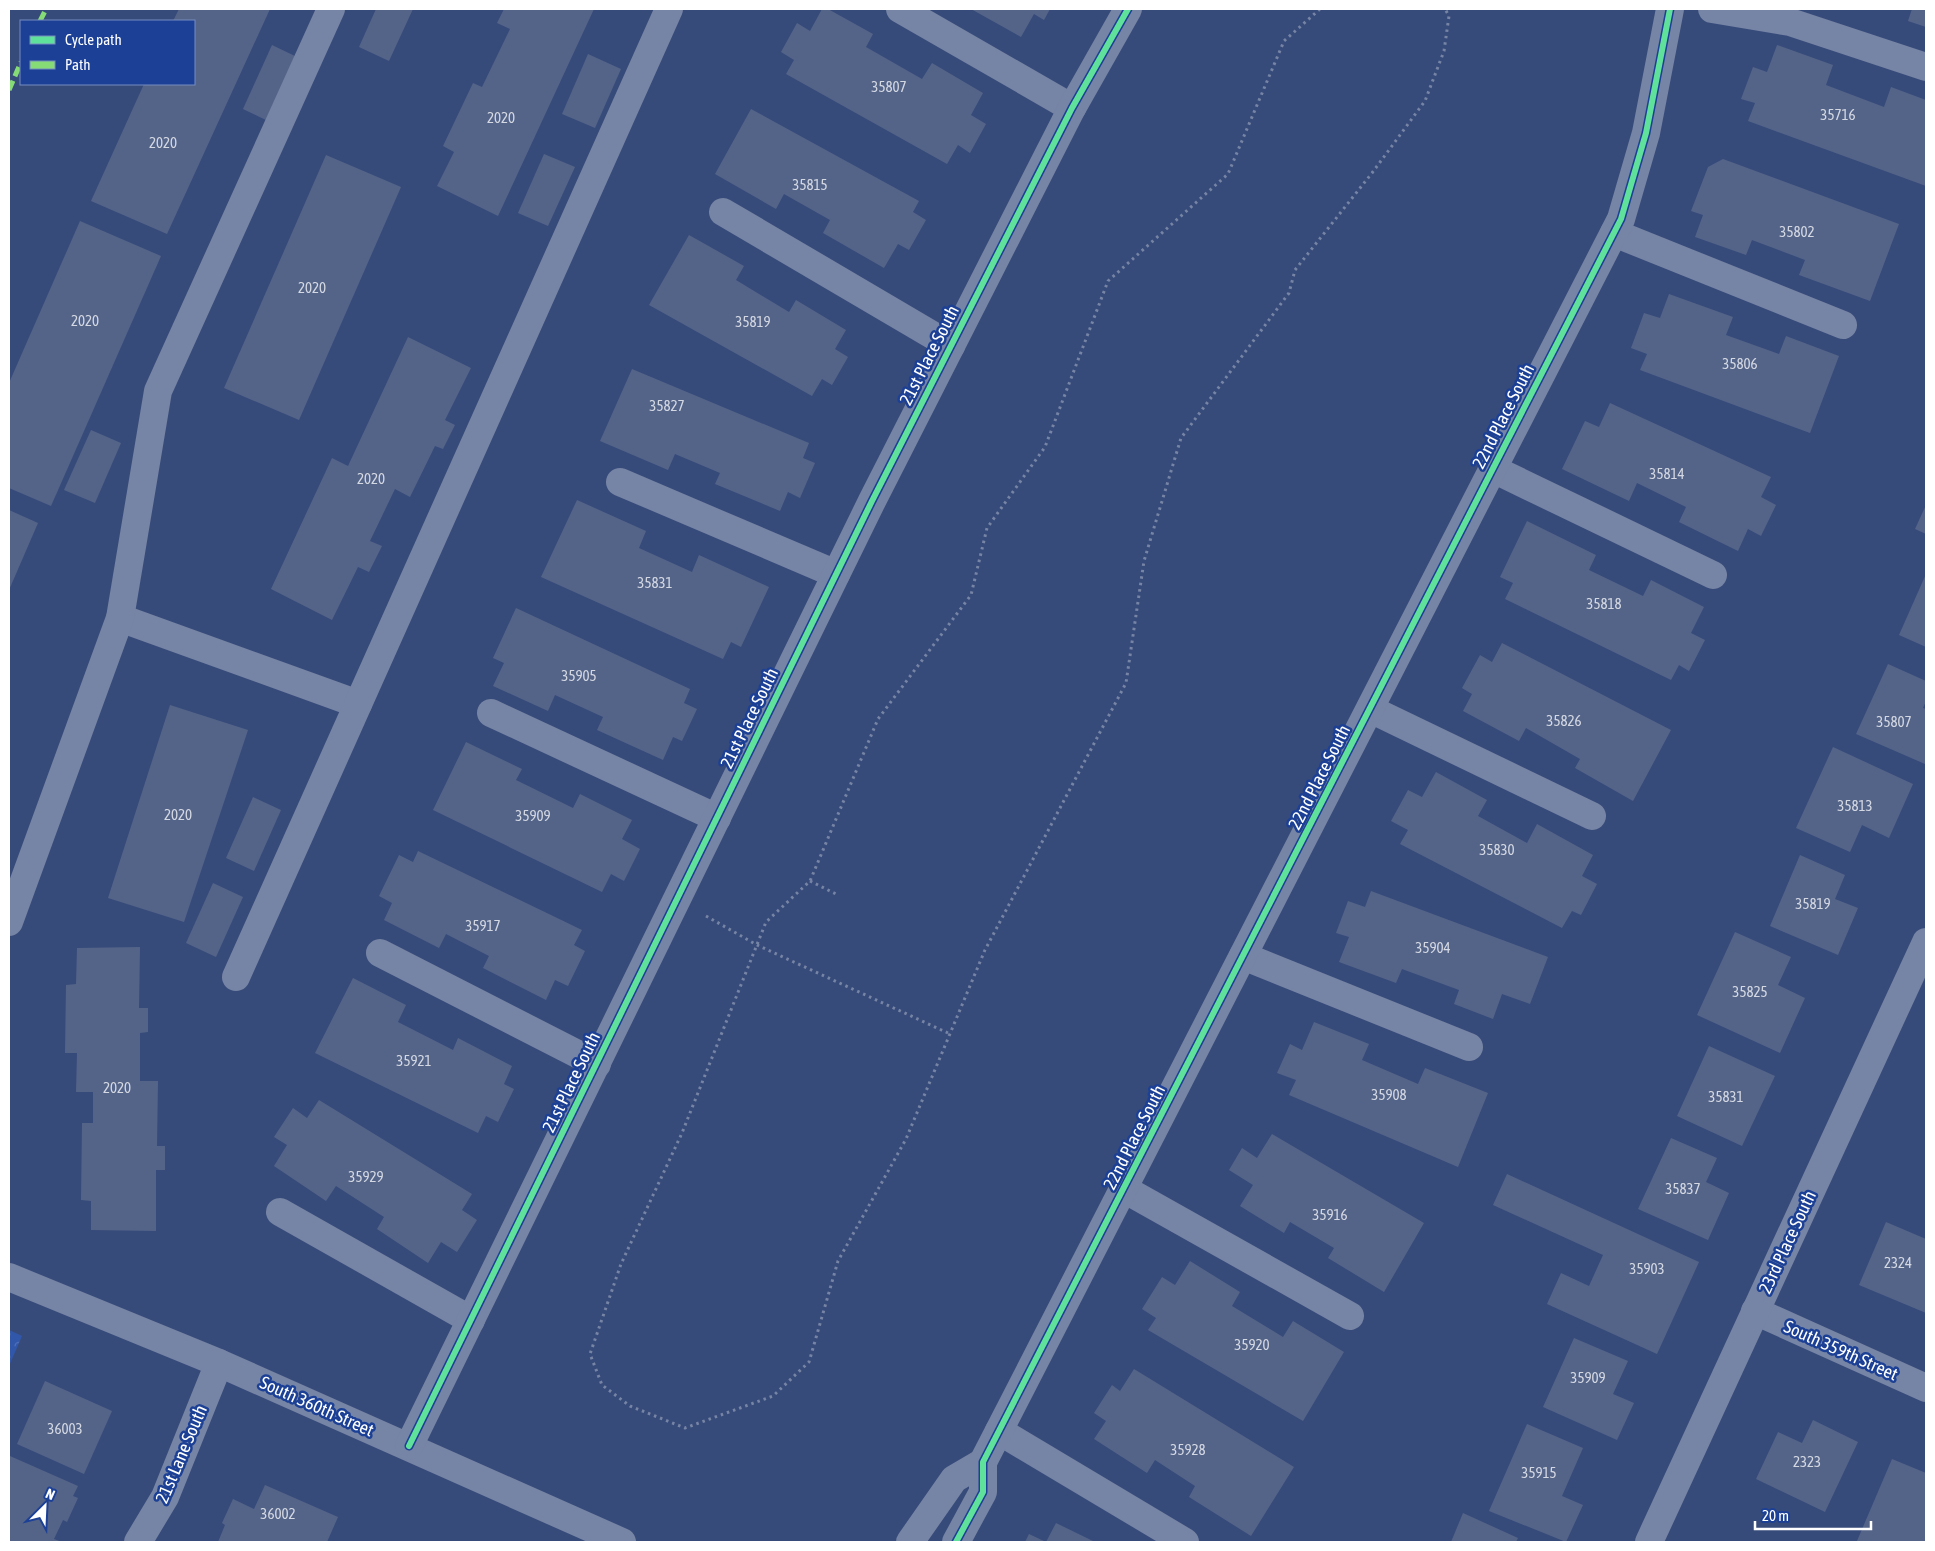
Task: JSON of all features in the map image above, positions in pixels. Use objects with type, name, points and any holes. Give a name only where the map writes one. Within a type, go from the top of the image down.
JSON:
[{"type":"street","points":[[9,918],[120,618],[158,391],[331,9]]},
{"type":"street","points":[[236,977],[669,9]]},
{"type":"street","points":[[900,9],[1072,108]]},
{"type":"street","name":"21st Place South","points":[[409,1446],[836,574],[1072,108],[1128,9]]},
{"type":"street","name":"22nd Place South","points":[[956,1542],[983,1492],[984,1462],[999,1432],[1621,219],[1646,133],[1670,9]]},
{"type":"street","points":[[1712,9],[1790,22],[1926,67]]},
{"type":"street","points":[[723,212],[951,346]]},
{"type":"street","points":[[1614,233],[1843,325]]},
{"type":"street","points":[[1493,469],[1713,575]]},
{"type":"street","points":[[620,482],[836,574]]},
{"type":"street","points":[[120,618],[358,704]]},
{"type":"street","points":[[1370,709],[1592,816]]},
{"type":"street","points":[[491,714],[717,818]]},
{"type":"street","name":"23rd Place South","points":[[1649,1542],[1926,942]]},
{"type":"street","points":[[380,953],[597,1064]]},
{"type":"street","points":[[1243,956],[1468,1047]]},
{"type":"street","points":[[1124,1189],[1350,1316]]},
{"type":"street","points":[[280,1212],[471,1320]]},
{"type":"street","name":"South 360th Street","points":[[9,1277],[219,1363],[622,1542]]},
{"type":"street","name":"South 359th Street","points":[[1755,1311],[1926,1388]]},
{"type":"street","name":"21st Lane South","points":[[138,1542],[164,1497],[219,1363]]},
{"type":"street","points":[[999,1432],[1185,1542]]},
{"type":"street","points":[[910,1542],[954,1479],[984,1462]]},
{"type":"path","points":[[1320,9],[1284,41],[1228,174],[1108,281],[1045,447],[987,528],[971,595],[878,720],[810,881],[766,922],[682,1133],[621,1264],[590,1354],[602,1385],[630,1406],[685,1428],[773,1396],[809,1362],[838,1261],[906,1139],[948,1033],[984,950],[1126,683],[1144,561],[1181,438],[1289,293],[1295,270],[1372,173],[1425,101],[1444,51],[1449,16],[1445,9]]},
{"type":"path","points":[[810,881],[836,894]]},
{"type":"path","points":[[677,900],[757,945],[948,1033]]},
{"type":"green space","points":[[9,1330],[22,1336],[9,1366]]},
{"type":"building","points":[[179,9],[270,9],[167,234],[91,201],[144,85],[195,85],[195,20],[174,20]]},
{"type":"building","points":[[376,9],[413,9],[389,61],[359,47]]},
{"type":"building","points":[[504,9],[594,9],[498,216],[437,186],[454,152],[443,146],[473,83],[482,87],[510,29],[497,23]]},
{"type":"building","points":[[822,9],[828,9],[873,34],[866,47],[922,79],[932,63],[983,93],[971,115],[986,124],[970,153],[958,145],[947,164],[786,74],[794,60],[781,52],[797,23],[810,31]]},
{"type":"building","points":[[971,9],[1050,9],[1044,20],[1034,14],[1021,37]]},
{"type":"building","points":[[1912,9],[1926,9],[1926,27],[1908,21]]},
{"type":"building","points":[[272,45],[297,57],[268,121],[243,109]]},
{"type":"building","points":[[1777,45],[1833,65],[1826,85],[1884,107],[1891,87],[1926,100],[1926,186],[1748,121],[1755,103],[1741,99],[1753,67],[1767,72]]},
{"type":"building","points":[[588,54],[621,69],[595,128],[562,114]]},
{"type":"building","points":[[751,109],[919,201],[913,212],[926,220],[909,250],[898,244],[884,268],[823,233],[830,220],[784,194],[776,209],[715,174]]},
{"type":"building","points":[[544,154],[575,167],[548,226],[518,213]]},
{"type":"building","points":[[326,155],[401,187],[299,420],[224,388]]},
{"type":"building","points":[[1723,159],[1899,224],[1870,301],[1799,275],[1805,260],[1752,240],[1746,255],[1695,237],[1703,215],[1691,211],[1708,167]]},
{"type":"building","points":[[80,221],[161,256],[51,506],[9,488],[9,383]]},
{"type":"building","points":[[689,235],[744,266],[736,280],[789,312],[796,300],[846,330],[835,349],[848,357],[832,385],[822,379],[812,396],[649,305]]},
{"type":"building","points":[[1669,294],[1733,317],[1726,335],[1779,354],[1786,336],[1839,356],[1810,433],[1640,370],[1647,354],[1631,348],[1644,313],[1660,318]]},
{"type":"building","points":[[408,337],[471,368],[445,420],[455,425],[443,449],[435,446],[410,497],[395,489],[370,541],[382,546],[369,572],[358,567],[332,620],[271,589],[332,458],[348,466]]},
{"type":"building","points":[[632,369],[809,443],[803,458],[815,463],[800,498],[788,492],[780,511],[715,484],[720,473],[675,454],[668,470],[600,441]]},
{"type":"building","points":[[1610,403],[1771,477],[1761,497],[1776,505],[1761,536],[1748,529],[1738,551],[1679,522],[1686,507],[1637,483],[1629,501],[1562,469],[1585,421],[1599,427]]},
{"type":"building","points":[[91,430],[121,443],[95,503],[64,490]]},
{"type":"building","points":[[577,500],[646,531],[639,548],[692,572],[699,555],[769,587],[741,647],[731,642],[723,659],[541,577]]},
{"type":"building","points":[[1926,505],[1926,534],[1915,529]]},
{"type":"building","points":[[9,510],[38,523],[9,590]]},
{"type":"building","points":[[1527,521],[1596,555],[1589,570],[1643,596],[1651,580],[1704,607],[1691,633],[1705,640],[1689,671],[1679,665],[1671,680],[1505,599],[1513,583],[1500,577]]},
{"type":"building","points":[[1926,574],[1926,647],[1899,635]]},
{"type":"building","points":[[516,608],[690,689],[684,703],[697,709],[682,741],[673,737],[663,760],[597,730],[603,717],[555,695],[548,711],[493,686],[504,663],[493,658]]},
{"type":"building","points":[[1502,643],[1671,730],[1633,801],[1575,768],[1580,759],[1526,728],[1519,741],[1463,711],[1472,694],[1462,688],[1480,655],[1492,662]]},
{"type":"building","points":[[1888,664],[1926,681],[1926,701],[1923,708],[1926,709],[1925,764],[1856,734]]},
{"type":"building","points":[[170,705],[248,730],[184,922],[108,898]]},
{"type":"building","points":[[466,742],[522,769],[516,780],[573,808],[580,794],[632,820],[622,839],[640,849],[624,881],[611,874],[602,892],[433,810]]},
{"type":"building","points":[[1833,747],[1913,784],[1889,838],[1862,825],[1850,852],[1796,828]]},
{"type":"building","points":[[1436,772],[1487,800],[1478,816],[1527,843],[1537,824],[1593,855],[1582,876],[1597,884],[1581,915],[1572,911],[1562,928],[1400,844],[1408,830],[1391,821],[1408,790],[1422,797]]},
{"type":"building","points":[[253,797],[281,810],[254,871],[226,858]]},
{"type":"building","points":[[418,851],[582,930],[574,945],[585,951],[568,986],[555,980],[546,1000],[483,968],[489,956],[446,934],[439,948],[384,920],[392,903],[379,896],[399,855],[413,862]]},
{"type":"building","points":[[1800,855],[1845,875],[1835,899],[1858,908],[1838,955],[1770,926]]},
{"type":"building","points":[[213,883],[243,897],[216,957],[186,943]]},
{"type":"building","points":[[1371,891],[1548,957],[1530,1004],[1502,994],[1493,1019],[1454,1004],[1459,990],[1402,969],[1396,983],[1339,962],[1349,937],[1336,933],[1348,901],[1365,907]]},
{"type":"building","points":[[1735,932],[1791,957],[1778,985],[1805,998],[1780,1053],[1697,1015]]},
{"type":"building","points":[[140,947],[139,1008],[148,1008],[148,1032],[140,1033],[140,1081],[158,1081],[157,1146],[165,1146],[165,1170],[156,1170],[156,1231],[91,1230],[91,1201],[81,1200],[82,1123],[93,1123],[93,1092],[76,1092],[77,1053],[65,1053],[66,985],[76,984],[77,948]]},
{"type":"building","points":[[353,978],[406,1005],[398,1022],[453,1050],[458,1038],[512,1066],[504,1084],[514,1089],[498,1122],[486,1116],[478,1133],[315,1053]]},
{"type":"building","points":[[1314,1022],[1369,1044],[1362,1060],[1418,1084],[1425,1068],[1488,1093],[1458,1167],[1289,1095],[1296,1080],[1277,1073],[1290,1044],[1302,1050]]},
{"type":"building","points":[[1709,1046],[1775,1076],[1742,1146],[1677,1116]]},
{"type":"building","points":[[319,1100],[472,1194],[462,1210],[477,1220],[457,1252],[441,1242],[428,1263],[377,1229],[384,1217],[336,1186],[326,1201],[274,1166],[287,1145],[274,1137],[293,1108],[307,1118]]},
{"type":"building","points":[[1272,1134],[1424,1223],[1384,1292],[1328,1258],[1334,1248],[1290,1222],[1284,1233],[1240,1206],[1253,1185],[1229,1170],[1242,1148],[1257,1158]]},
{"type":"building","points":[[1671,1138],[1717,1158],[1706,1182],[1729,1193],[1708,1240],[1638,1209]]},
{"type":"building","points":[[1507,1174],[1699,1262],[1657,1354],[1547,1304],[1561,1273],[1589,1286],[1603,1255],[1493,1205]]},
{"type":"building","points":[[1886,1222],[1926,1239],[1926,1313],[1859,1285]]},
{"type":"building","points":[[1190,1261],[1240,1292],[1232,1306],[1283,1337],[1293,1321],[1344,1352],[1303,1421],[1148,1330],[1156,1318],[1142,1309],[1162,1277],[1175,1285]]},
{"type":"building","points":[[1574,1338],[1628,1361],[1613,1394],[1634,1403],[1617,1440],[1543,1407]]},
{"type":"building","points":[[1134,1369],[1294,1467],[1251,1536],[1189,1497],[1195,1486],[1155,1460],[1147,1473],[1094,1439],[1106,1421],[1094,1413],[1112,1385],[1120,1391]]},
{"type":"building","points":[[45,1381],[112,1411],[84,1474],[17,1444]]},
{"type":"building","points":[[1813,1420],[1858,1442],[1825,1512],[1756,1479],[1778,1432],[1802,1443]]},
{"type":"building","points":[[1527,1424],[1583,1448],[1562,1496],[1583,1505],[1566,1542],[1489,1511]]},
{"type":"building","points":[[10,1456],[78,1486],[73,1496],[78,1498],[67,1522],[63,1520],[54,1539],[62,1542],[9,1542]]},
{"type":"building","points":[[1892,1459],[1926,1473],[1926,1542],[1857,1541]]},
{"type":"building","points":[[265,1485],[338,1517],[327,1542],[218,1542],[225,1525],[222,1523],[233,1499],[254,1509]]},
{"type":"building","points":[[1463,1513],[1518,1538],[1516,1542],[1451,1542]]},
{"type":"building","points":[[1056,1523],[1095,1542],[1046,1542]]},
{"type":"building","points":[[1029,1534],[1046,1542],[1025,1542]]},
{"type":"marked path","points":[[40,20],[46,9]]},
{"type":"marked path","points":[[9,90],[20,64]]},
{"type":"cycle path","points":[[409,1446],[872,501],[1072,108],[1128,9]]},
{"type":"cycle path","points":[[956,1542],[983,1492],[983,1462],[1621,219],[1646,133],[1670,9]]}]
